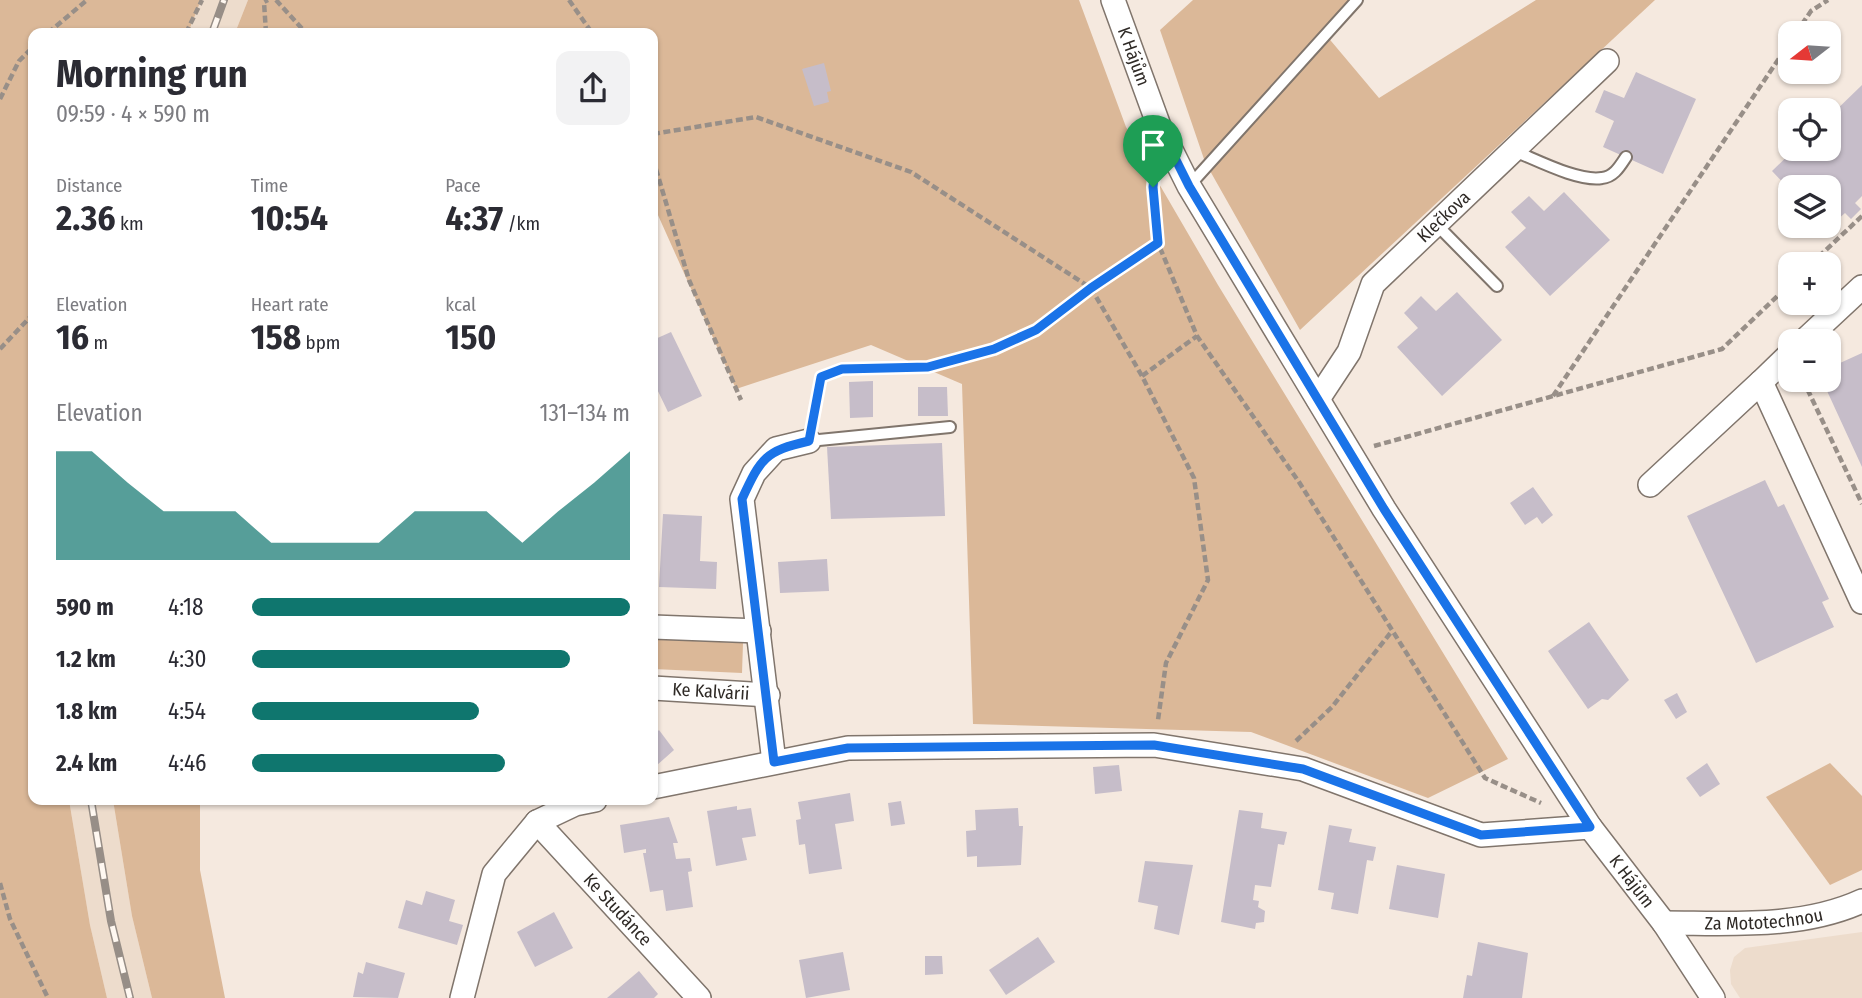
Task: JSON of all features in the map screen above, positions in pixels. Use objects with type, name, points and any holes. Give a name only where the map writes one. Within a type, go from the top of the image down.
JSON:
[{"type":"street","name":"K Hájům","points":[[1112,0],[1159,126],[1189,186],[1582,829],[1664,923],[1713,998]]},
{"type":"street","name":"Klečkova","points":[[1318,399],[1349,352],[1373,284],[1607,61]]},
{"type":"street","points":[[1817,329],[1862,287]]},
{"type":"street","points":[[1650,485],[1778,366]]},
{"type":"street","points":[[1761,382],[1862,602]]},
{"type":"street","points":[[774,762],[768,695],[742,499],[754,473],[776,449],[809,441]]},
{"type":"street","points":[[658,627],[759,631]]},
{"type":"street","name":"Ke Kalvárii","points":[[658,688],[768,695]]},
{"type":"street","points":[[658,786],[848,748],[1154,745],[1303,769],[1481,835],[1582,829]]},
{"type":"street","points":[[463,998],[494,874],[537,821],[573,805]]},
{"type":"street","name":"Ke Studánce","points":[[537,821],[699,998]]},
{"type":"street","name":"Za Mototechnou","points":[[1664,923],[1767,923],[1841,910],[1862,901]]},
{"type":"lane","points":[[1189,186],[1357,0]]},
{"type":"lane","points":[[1512,150],[1584,177],[1594,178],[1604,178],[1618,170],[1626,157]]},
{"type":"lane","points":[[1436,224],[1497,286]]},
{"type":"lane","points":[[809,441],[950,427]]},
{"type":"path","points":[[54,28],[87,0]]},
{"type":"path","points":[[188,28],[202,0]]},
{"type":"path","points":[[266,28],[264,2],[268,0]]},
{"type":"path","points":[[276,0],[301,28]]},
{"type":"path","points":[[569,0],[589,28]]},
{"type":"path","points":[[1804,21],[1811,11],[1828,0]]},
{"type":"path","points":[[0,99],[19,61],[28,52]]},
{"type":"path","points":[[1552,396],[1778,60]]},
{"type":"path","points":[[658,133],[756,117],[911,172],[1091,288],[1142,376],[1194,478],[1208,580],[1166,663],[1154,745]]},
{"type":"path","points":[[1159,126],[1153,187],[1158,243],[1197,335],[1299,482],[1485,778],[1536,799],[1582,829]]},
{"type":"path","points":[[658,176],[689,280],[741,400]]},
{"type":"path","points":[[1824,252],[1862,216]]},
{"type":"path","points":[[809,441],[821,377],[842,369],[928,367],[994,349],[1036,330],[1091,288],[1158,243]]},
{"type":"path","points":[[1350,453],[1722,349],[1778,295]]},
{"type":"path","points":[[0,349],[28,319]]},
{"type":"path","points":[[1142,376],[1197,335]]},
{"type":"path","points":[[1809,392],[1862,504]]},
{"type":"path","points":[[1272,764],[1332,707],[1392,631]]},
{"type":"path","points":[[0,883],[10,919],[48,998]]},
{"type":"shaded area","points":[[0,0],[201,0],[190,28],[28,28],[28,805],[70,805],[90,925],[107,998],[0,998]]},
{"type":"shaded area","points":[[201,0],[248,0],[237,28],[190,28]]},
{"type":"shaded area","points":[[248,0],[1079,0],[1126,127],[1218,285],[1508,759],[1428,798],[1251,732],[973,724],[962,384],[871,345],[736,389],[658,215],[658,28],[237,28]]},
{"type":"shaded area","points":[[1193,0],[1357,0],[1326,35],[1379,98],[1536,0],[1655,0],[1300,330],[1205,162],[1160,30]]},
{"type":"shaded area","points":[[658,639],[743,643],[742,673],[658,669]]},
{"type":"shaded area","points":[[1830,763],[1862,796],[1862,870],[1830,885],[1766,797]]},
{"type":"shaded area","points":[[70,805],[114,805],[132,916],[152,998],[107,998],[90,925]]},
{"type":"shaded area","points":[[114,805],[200,805],[200,870],[225,998],[152,998],[132,916]]},
{"type":"shaded area","points":[[1862,932],[1862,998],[1740,998],[1731,984],[1730,970],[1734,957],[1745,948]]},
{"type":"building","points":[[824,63],[831,91],[827,92],[829,102],[814,106],[802,69]]},
{"type":"building","points":[[1636,72],[1696,99],[1663,174],[1603,147],[1614,121],[1595,112],[1604,90],[1624,98]]},
{"type":"building","points":[[1862,85],[1862,196],[1855,203],[1861,209],[1851,219],[1845,213],[1841,217],[1841,175],[1778,175],[1778,177],[1772,171],[1782,161],[1841,161],[1841,105]]},
{"type":"building","points":[[1564,192],[1610,240],[1550,296],[1505,247],[1526,228],[1511,212],[1529,196],[1544,211]]},
{"type":"building","points":[[1457,292],[1502,340],[1442,396],[1397,347],[1418,328],[1404,313],[1421,296],[1436,311]]},
{"type":"building","points":[[671,332],[702,396],[668,412],[658,391],[658,338]]},
{"type":"building","points":[[1862,353],[1862,467],[1828,392],[1841,392],[1841,363]]},
{"type":"building","points":[[873,381],[873,417],[850,418],[849,382]]},
{"type":"building","points":[[918,387],[947,387],[948,416],[918,416]]},
{"type":"building","points":[[942,443],[945,516],[831,519],[827,447]]},
{"type":"building","points":[[1765,480],[1778,507],[1784,504],[1829,599],[1822,602],[1834,627],[1756,663],[1687,516]]},
{"type":"building","points":[[1533,487],[1553,515],[1542,524],[1537,517],[1525,525],[1510,503]]},
{"type":"building","points":[[663,514],[702,516],[700,561],[717,562],[716,589],[659,587]]},
{"type":"building","points":[[827,559],[829,591],[780,593],[778,562]]},
{"type":"building","points":[[1589,622],[1629,680],[1608,700],[1602,699],[1588,709],[1548,651]]},
{"type":"building","points":[[1677,693],[1687,712],[1676,719],[1664,700]]},
{"type":"building","points":[[658,731],[674,750],[658,764]]},
{"type":"building","points":[[1707,763],[1720,784],[1700,797],[1686,778]]},
{"type":"building","points":[[1119,765],[1122,791],[1095,794],[1093,767]]},
{"type":"building","points":[[850,793],[854,821],[835,824],[842,869],[809,874],[805,844],[799,845],[796,820],[801,819],[798,802]]},
{"type":"building","points":[[901,801],[905,824],[891,826],[888,803]]},
{"type":"building","points":[[737,806],[737,810],[751,808],[756,836],[742,838],[747,860],[716,866],[707,811]]},
{"type":"building","points":[[1018,808],[1019,826],[1023,826],[1021,865],[977,867],[977,856],[967,857],[966,831],[976,830],[975,810]]},
{"type":"building","points":[[1239,810],[1263,813],[1261,828],[1287,832],[1284,845],[1278,844],[1271,887],[1255,885],[1253,900],[1259,901],[1258,907],[1265,911],[1264,922],[1256,923],[1255,929],[1221,922]]},
{"type":"building","points":[[669,817],[678,843],[673,843],[676,859],[690,858],[692,871],[688,872],[693,907],[666,911],[663,890],[650,892],[643,853],[646,853],[646,849],[624,853],[620,825]]},
{"type":"building","points":[[1329,825],[1352,829],[1349,842],[1376,847],[1373,861],[1367,860],[1358,914],[1331,909],[1334,893],[1318,890]]},
{"type":"building","points":[[1145,861],[1193,865],[1179,935],[1154,929],[1158,906],[1138,902]]},
{"type":"building","points":[[1397,865],[1445,874],[1438,918],[1389,909]]},
{"type":"building","points":[[426,891],[455,900],[449,921],[463,925],[457,945],[398,928],[406,900],[422,905]]},
{"type":"building","points":[[554,912],[573,948],[535,967],[517,932]]},
{"type":"building","points":[[1038,937],[1055,962],[1006,995],[989,970]]},
{"type":"building","points":[[1478,942],[1528,953],[1522,998],[1463,998],[1467,975],[1472,976]]},
{"type":"building","points":[[843,952],[850,990],[806,998],[799,960]]},
{"type":"building","points":[[925,956],[942,956],[943,974],[925,975]]},
{"type":"building","points":[[366,962],[405,973],[398,998],[353,997],[358,972],[363,974]]},
{"type":"building","points":[[639,971],[658,994],[654,998],[607,998]]},
{"type":"railway","points":[[214,28],[224,0]]},
{"type":"railway","points":[[92,805],[111,921],[130,998]]},
{"type":"route","points":[[1159,126],[1189,186],[1384,509],[1590,827],[1573,831],[1481,835],[1303,769],[1154,745],[848,748],[774,762],[768,695],[742,499],[754,473],[776,449],[809,441],[821,377],[842,369],[928,367],[994,349],[1036,330],[1091,288],[1158,243],[1153,187],[1159,126]]}]
